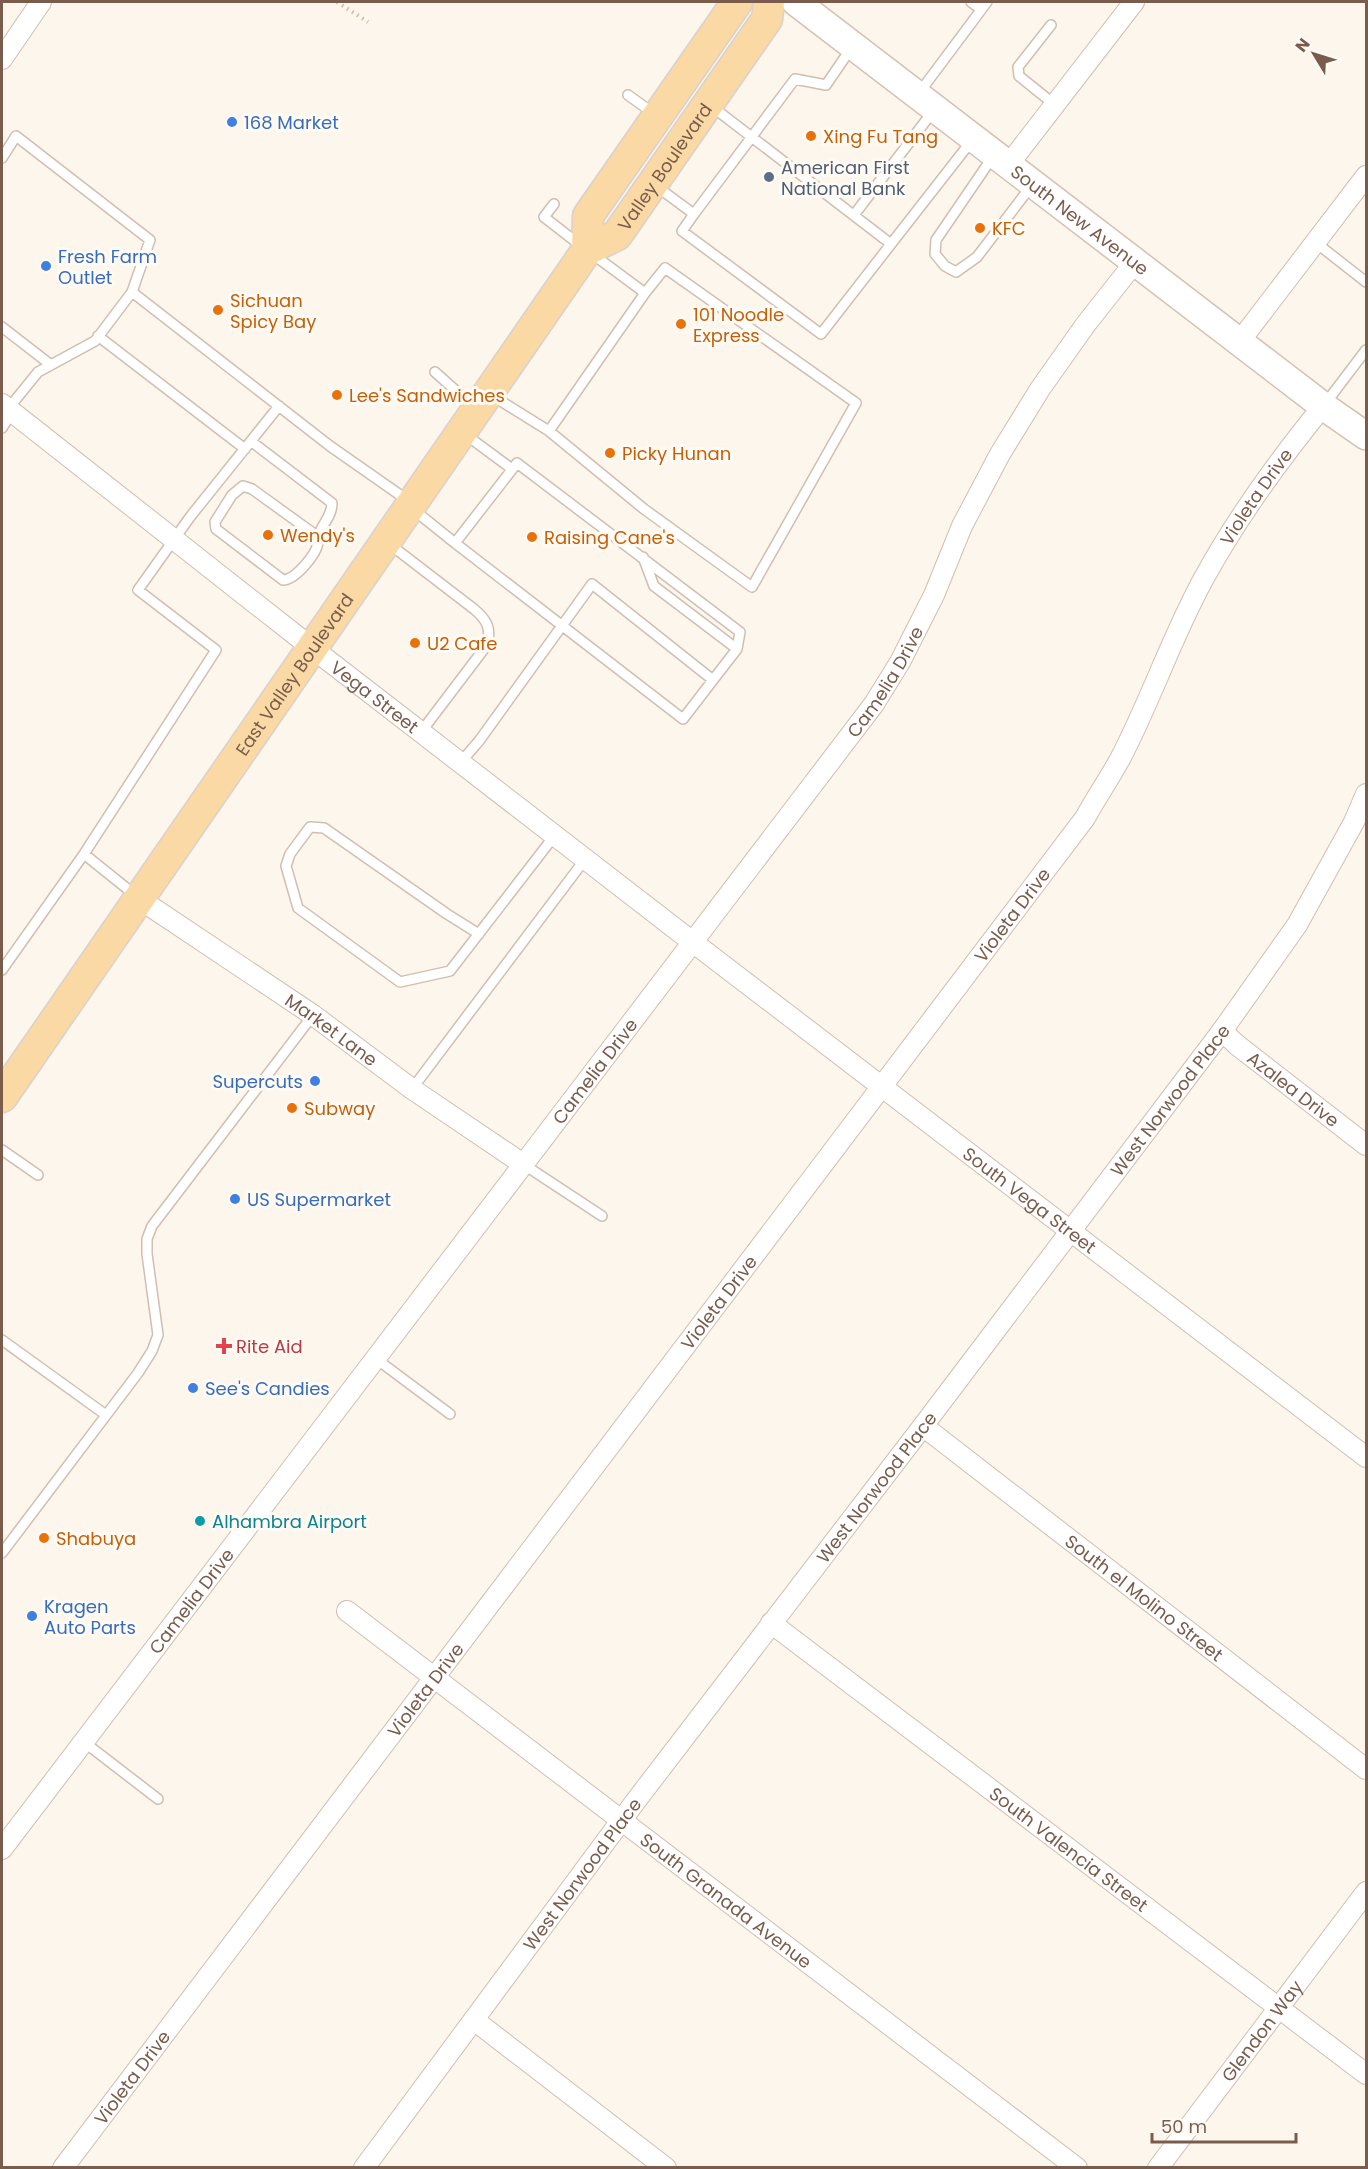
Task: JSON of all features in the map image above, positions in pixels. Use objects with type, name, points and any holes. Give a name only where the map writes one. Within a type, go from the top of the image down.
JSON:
[{"type":"main road","name":"Valley Boulevard","points":[[737,2],[588,216],[587,250],[617,235],[767,19],[769,2]]},
{"type":"main road","name":"South New Avenue","points":[[796,2],[1323,406],[1366,436]]},
{"type":"main road","name":"East Valley Boulevard","points":[[2,1097],[587,250]]},
{"type":"street","points":[[2,59],[41,2]]},
{"type":"street","points":[[993,151],[1054,105],[1134,2]]},
{"type":"street","points":[[1240,341],[1366,176]]},
{"type":"street","name":"Camelia Drive","points":[[2,1849],[873,704],[905,653],[934,595],[962,526],[1000,454],[1040,389],[1086,324],[1135,262]]},
{"type":"street","name":"Violeta Drive","points":[[63,2168],[1085,818],[1120,759],[1203,579],[1226,540],[1293,444],[1323,406]]},
{"type":"street","name":"Vega Street","points":[[6,413],[694,942]]},
{"type":"street","name":"West Norwood Place","points":[[364,2168],[622,1820],[1222,1031],[1297,926],[1360,827],[1366,794]]},
{"type":"street","name":"Market Lane","points":[[138,898],[313,1015],[412,1089],[523,1164]]},
{"type":"street","name":"South Vega Street","points":[[694,942],[1366,1457]]},
{"type":"street","name":"Azalea Drive","points":[[1222,1031],[1366,1145]]},
{"type":"street","name":"South el Molino Street","points":[[923,1426],[1366,1769]]},
{"type":"street","name":"South Granada Avenue","points":[[347,1611],[1077,2168]]},
{"type":"street","name":"South Valencia Street","points":[[771,1623],[1366,2074]]},
{"type":"street","name":"Glendon Way","points":[[1158,2168],[1366,1892]]},
{"type":"street","points":[[474,2020],[666,2168]]},
{"type":"lane","points":[[854,215],[984,5],[971,2]]},
{"type":"lane","points":[[1051,25],[1018,67],[1019,76],[1054,105]]},
{"type":"lane","points":[[853,45],[825,85],[795,79],[682,231],[821,334],[891,244],[993,151]]},
{"type":"lane","points":[[628,95],[658,116]]},
{"type":"lane","points":[[708,103],[891,244]]},
{"type":"lane","points":[[2,158],[16,136],[150,240],[132,292],[95,341],[38,372],[6,413]]},
{"type":"lane","points":[[993,151],[936,240],[935,254],[945,266],[956,272],[977,257],[1034,183]]},
{"type":"lane","points":[[653,183],[694,214]]},
{"type":"lane","points":[[554,204],[544,217],[645,292]]},
{"type":"lane","points":[[1316,242],[1366,282]]},
{"type":"lane","points":[[476,412],[549,431],[644,509],[752,587],[856,403],[665,268],[645,292],[549,431]]},
{"type":"lane","points":[[132,292],[330,446],[411,505],[455,543],[683,719],[737,649],[740,632],[517,463],[455,543]]},
{"type":"lane","points":[[2,327],[51,365]]},
{"type":"lane","points":[[98,336],[245,449]]},
{"type":"lane","points":[[1323,406],[1366,350]]},
{"type":"lane","points":[[435,372],[476,412],[512,469]]},
{"type":"lane","points":[[2,970],[84,854],[216,650],[138,590],[174,540],[279,406]]},
{"type":"lane","points":[[252,442],[332,503],[332,511],[317,536],[318,544],[299,573],[290,580],[283,580],[216,530],[215,522],[232,495],[243,486],[252,489],[317,536]]},
{"type":"lane","points":[[386,542],[483,616],[489,627],[490,636],[487,645],[421,732]]},
{"type":"lane","points":[[642,556],[654,586],[737,649]]},
{"type":"lane","points":[[460,762],[479,741],[592,584],[713,680]]},
{"type":"lane","points":[[480,934],[447,914],[324,828],[310,827],[290,854],[286,866],[298,908],[400,982],[450,971],[480,934],[555,835]]},
{"type":"lane","points":[[84,854],[138,898]]},
{"type":"lane","points":[[412,1089],[586,858]]},
{"type":"lane","points":[[2,1553],[138,1373],[152,1351],[158,1335],[147,1254],[147,1239],[152,1226],[313,1015]]},
{"type":"lane","points":[[2,1150],[39,1175]]},
{"type":"lane","points":[[523,1164],[602,1216]]},
{"type":"lane","points":[[2,1341],[106,1415]]},
{"type":"lane","points":[[375,1358],[450,1414]]},
{"type":"lane","points":[[84,1742],[158,1798]]},
{"type":"path","points":[[337,2],[368,22]]},
{"type":"place","name":"168 Market","points":[[232,122]]},
{"type":"place","name":"Xing Fu Tang","points":[[811,136]]},
{"type":"place","name":"American First National Bank","points":[[769,177]]},
{"type":"place","name":"KFC","points":[[980,228]]},
{"type":"place","name":"Fresh Farm Outlet","points":[[46,266]]},
{"type":"place","name":"Sichuan Spicy Bay","points":[[218,310]]},
{"type":"place","name":"101 Noodle Express","points":[[681,324]]},
{"type":"place","name":"Lee's Sandwiches","points":[[337,395]]},
{"type":"place","name":"Picky Hunan","points":[[610,453]]},
{"type":"place","name":"Wendy's","points":[[268,535]]},
{"type":"place","name":"Raising Cane's","points":[[532,537]]},
{"type":"place","name":"U2 Cafe","points":[[415,643]]},
{"type":"place","name":"Supercuts","points":[[315,1081]]},
{"type":"place","name":"Subway","points":[[292,1108]]},
{"type":"place","name":"US Supermarket","points":[[235,1199]]},
{"type":"place","name":"Rite Aid","points":[[224,1346]]},
{"type":"place","name":"See's Candies","points":[[193,1388]]},
{"type":"place","name":"Alhambra Airport","points":[[200,1521]]},
{"type":"place","name":"Shabuya","points":[[44,1538]]},
{"type":"place","name":"Kragen Auto Parts","points":[[32,1616]]}]
